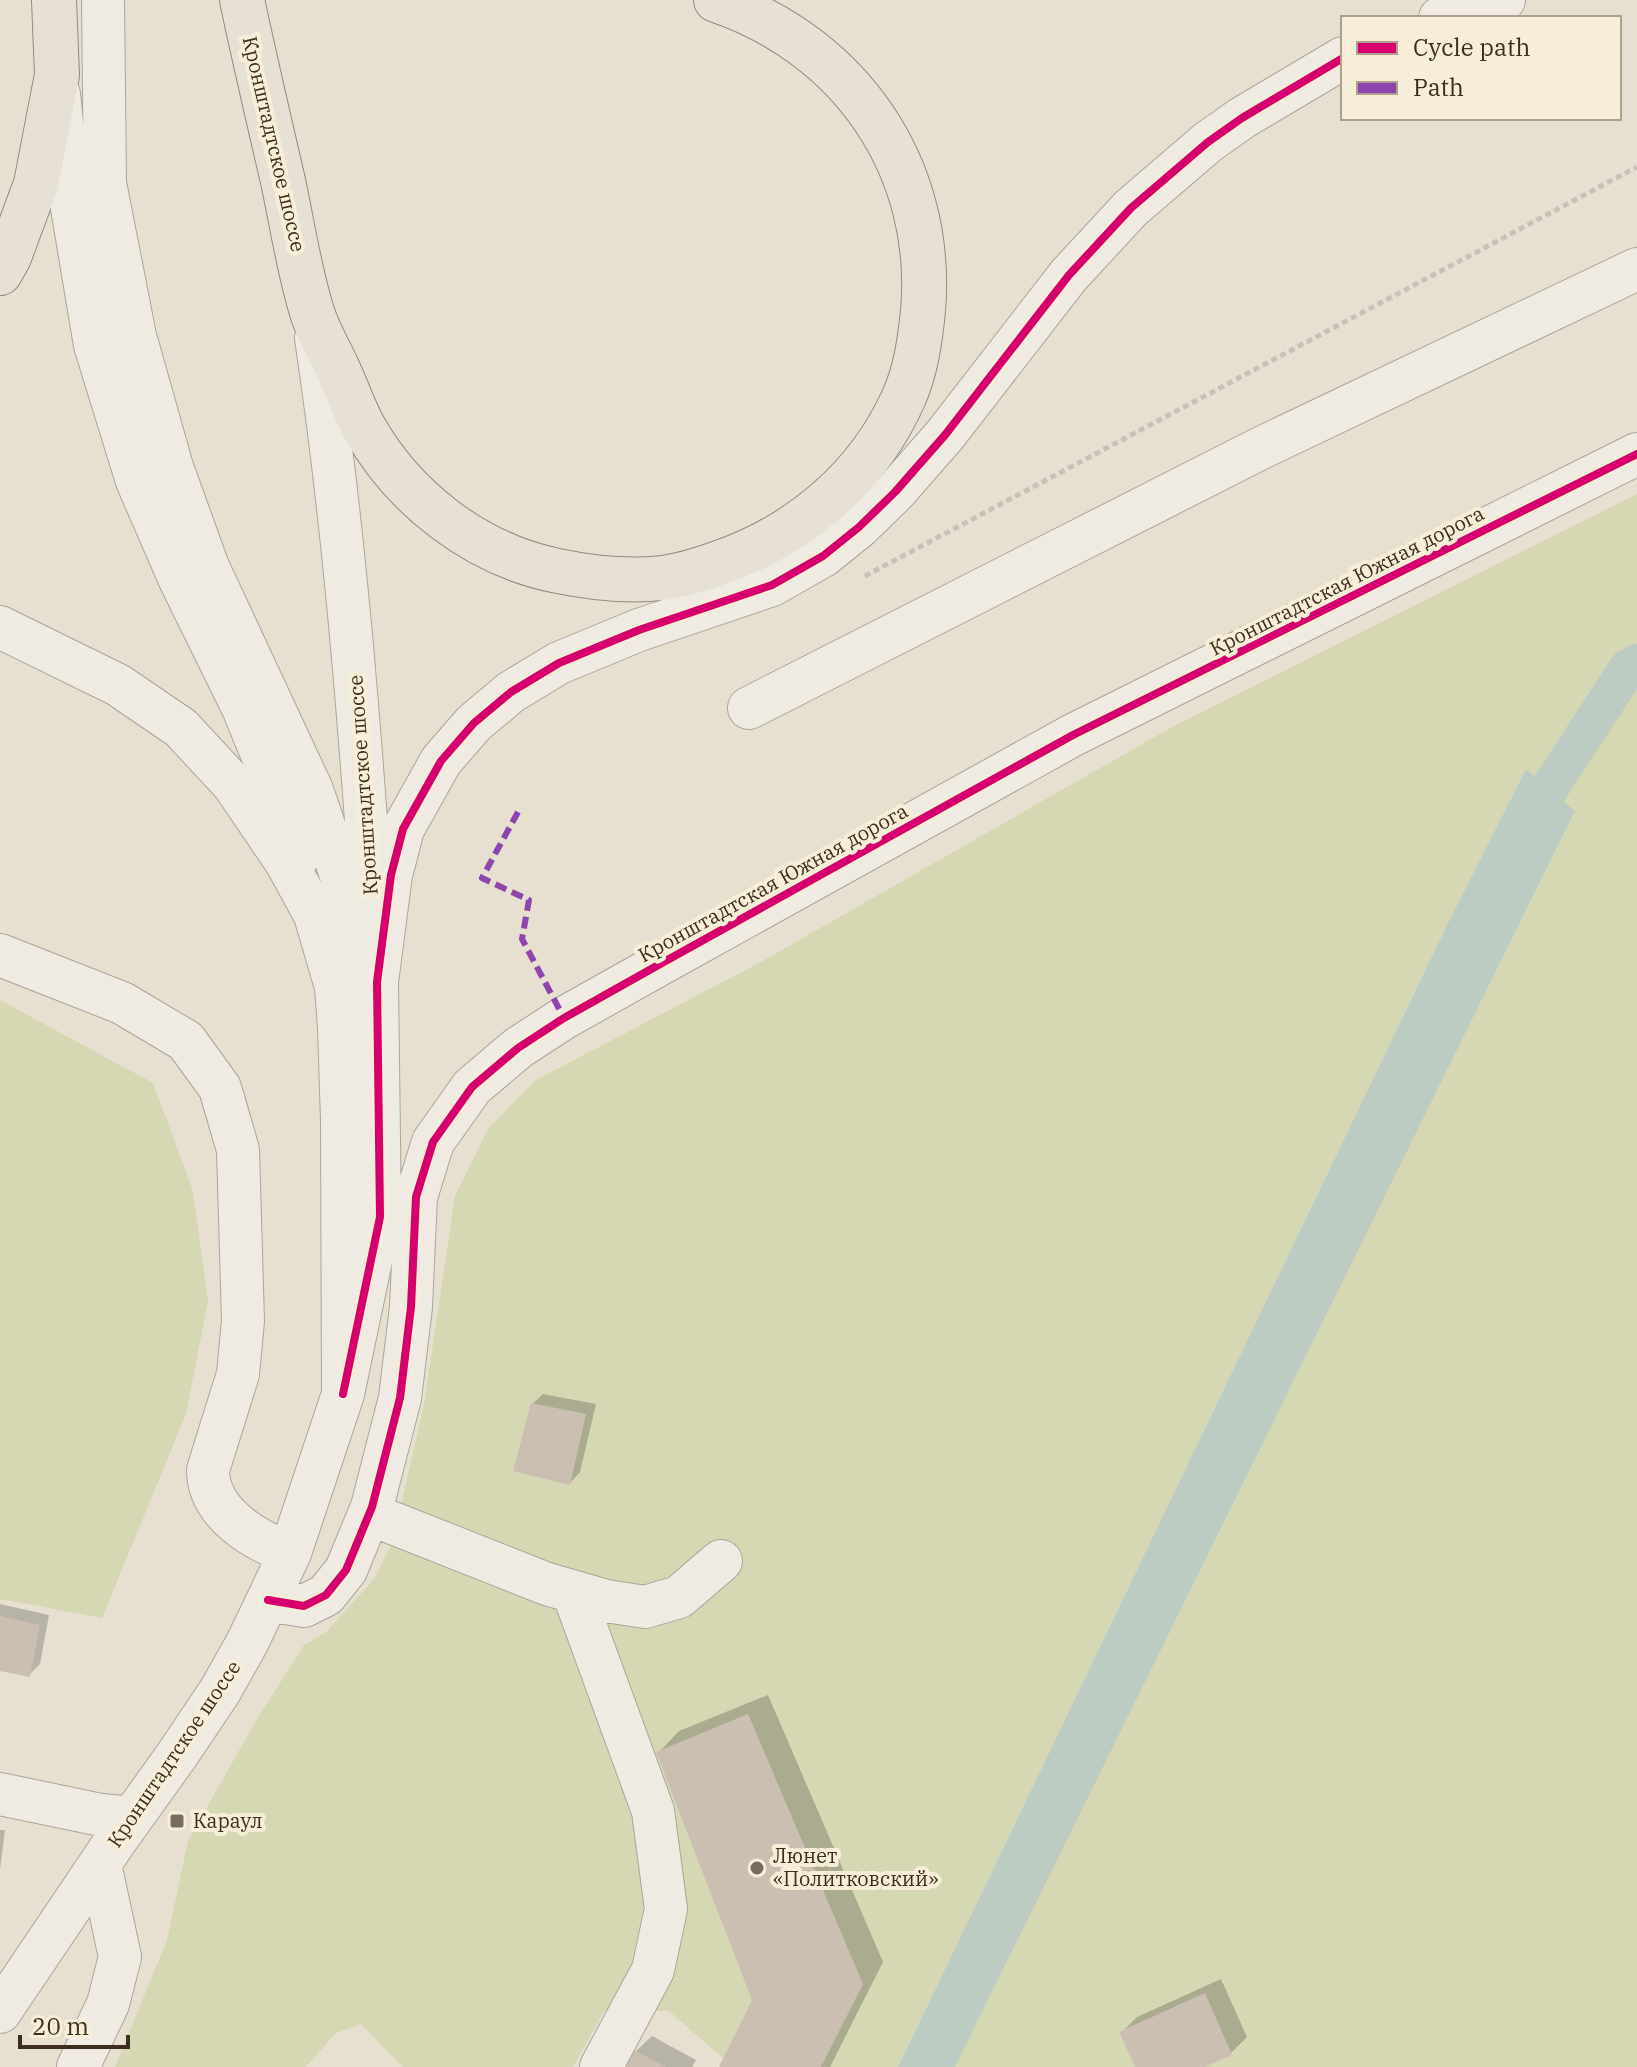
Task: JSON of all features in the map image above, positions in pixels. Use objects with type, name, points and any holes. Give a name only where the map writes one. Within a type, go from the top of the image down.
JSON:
[{"type":"main road","points":[[313,315],[363,426],[397,476],[434,511],[469,535],[515,559],[544,569],[589,577],[629,580],[665,578],[740,556],[784,535],[813,513],[853,476],[882,436],[904,396],[920,338],[926,277],[913,198],[896,152],[858,95],[838,73],[776,27],[742,9],[716,0]]},
{"type":"main road","points":[[0,273],[36,184],[57,75],[54,12]]},
{"type":"main road","name":"Кронштадтское шоссе","points":[[246,16],[313,315]]},
{"type":"street","points":[[1447,16],[1504,0]]},
{"type":"street","name":"Кронштадтское шоссе","points":[[102,12],[105,183],[135,336],[172,467],[208,567],[312,790],[377,982]]},
{"type":"street","points":[[343,1394],[380,1217],[377,982],[391,875],[403,829],[441,761],[474,723],[511,692],[559,663],[639,630],[772,585],[823,556],[895,492],[945,435],[1069,275],[1131,208],[1208,142],[1242,118],[1341,59]]},
{"type":"street","points":[[57,75],[69,190],[95,345],[137,481],[180,580],[243,708],[281,801],[315,915]]},
{"type":"street","points":[[749,708],[1261,448],[1637,269]]},
{"type":"street","name":"Кронштадтское шоссе","points":[[313,315],[330,425],[350,628],[377,982]]},
{"type":"street","name":"Кронштадтская Южная дорога","points":[[268,1600],[304,1606],[326,1595],[346,1570],[370,1514],[400,1398],[411,1307],[416,1197],[433,1142],[472,1087],[518,1048],[637,976],[1073,735],[1637,454]]},
{"type":"street","points":[[0,627],[118,685],[181,728],[233,784],[286,862],[315,915]]},
{"type":"street","name":"Кронштадтское шоссе","points":[[0,2012],[220,1691],[290,1553],[343,1394],[341,1090],[336,987],[315,915]]},
{"type":"street","points":[[0,955],[122,1003],[186,1041],[220,1088],[238,1150],[243,1321],[238,1374],[208,1470],[208,1485],[215,1499],[235,1522],[271,1546],[290,1553]]},
{"type":"street","points":[[370,1514],[573,1592],[645,1607],[679,1597],[721,1561]]},
{"type":"street","points":[[573,1592],[653,1811],[666,1909],[653,1970],[601,2067]]},
{"type":"street","points":[[0,1794],[101,1815],[132,1818]]},
{"type":"street","points":[[78,2067],[108,2004],[120,1957],[100,1864]]},
{"type":"path","points":[[854,582],[1637,167]]},
{"type":"green space","points":[[1637,494],[1637,2067],[1205,2067],[1232,2054],[1204,1994],[1119,2032],[1135,2067],[955,2067],[1575,811],[1526,769],[1448,923],[898,2067],[733,2067],[669,2011],[604,2011],[573,2067],[403,2067],[361,2024],[336,2033],[306,2067],[115,2067],[167,1940],[188,1841],[254,1724],[304,1645],[326,1632],[374,1579],[393,1541],[424,1404],[455,1196],[488,1129],[536,1080],[757,964],[1172,727]]},
{"type":"green space","points":[[0,1000],[153,1083],[193,1191],[208,1301],[186,1414],[102,1618],[0,1599]]},
{"type":"shaded area","points":[[1526,769],[1575,811],[955,2067],[898,2067],[1448,923]]},
{"type":"building","points":[[531,1403],[586,1414],[570,1485],[513,1471]]},
{"type":"building","points":[[0,1616],[40,1625],[30,1677],[0,1671]]},
{"type":"building","name":"Люнет «Политковский»","points":[[748,1714],[863,1984],[821,2067],[719,2067],[752,2000],[656,1752]]},
{"type":"building","points":[[1205,1993],[1232,2055],[1205,2067],[1135,2067],[1119,2032]]},
{"type":"building","points":[[634,2050],[666,2067],[626,2067]]},
{"type":"waterway","points":[[1527,833],[1549,789],[1628,668],[1637,663]]},
{"type":"marked path","points":[[518,812],[482,878],[529,900],[522,939],[564,1018]]},
{"type":"cycle path","points":[[343,1394],[380,1217],[377,982],[391,875],[403,829],[441,761],[474,723],[511,692],[559,663],[639,630],[772,585],[823,556],[895,492],[945,435],[1069,275],[1131,208],[1208,142],[1242,118],[1341,59]]},
{"type":"cycle path","points":[[268,1600],[304,1606],[326,1595],[346,1570],[372,1507],[400,1398],[411,1307],[416,1197],[433,1142],[472,1087],[518,1048],[564,1018],[1073,735],[1637,454]]},
{"type":"place","name":"Караул","points":[[177,1821]]},
{"type":"place","name":"Люнет «Политковский»","points":[[757,1868]]}]
